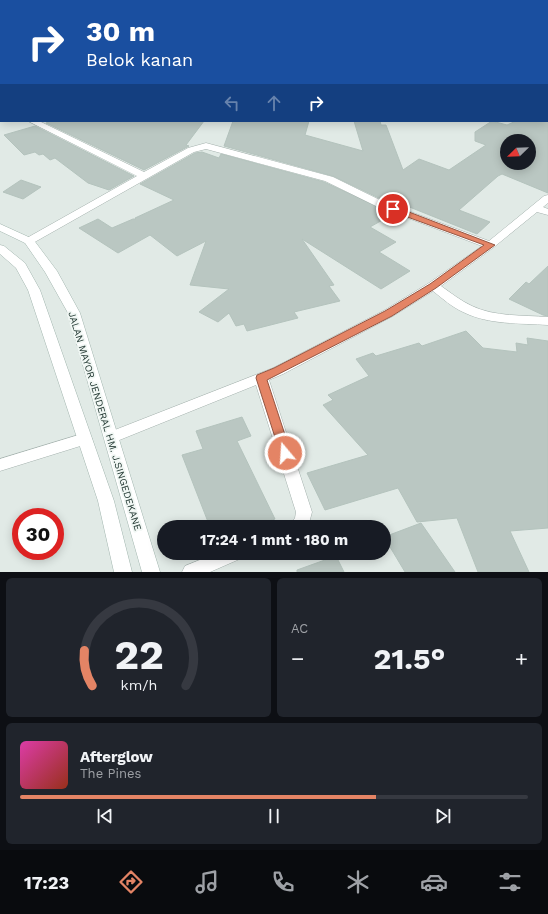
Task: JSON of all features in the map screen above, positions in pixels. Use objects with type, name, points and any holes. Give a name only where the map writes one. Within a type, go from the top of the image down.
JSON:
[{"type":"street","points":[[34,122],[144,176]]},
{"type":"street","points":[[29,241],[191,150],[206,146],[329,179],[380,204],[490,245]]},
{"type":"street","points":[[112,437],[278,371],[389,313],[433,286],[542,210],[548,198]]},
{"type":"street","name":"JALAN MAYOR JENDERAL HM. J.SINGEDEKANE","points":[[0,228],[29,241],[51,271],[74,314],[112,437],[151,572]]},
{"type":"street","points":[[0,248],[21,266],[34,290],[106,501],[123,572]]},
{"type":"street","points":[[433,286],[468,310],[513,319],[548,321]]},
{"type":"street","points":[[261,378],[304,512],[302,520]]},
{"type":"street","points":[[0,465],[85,439]]},
{"type":"street","points":[[191,572],[219,560]]},
{"type":"building","points":[[203,122],[186,145],[189,146],[144,170],[46,123]]},
{"type":"building","points":[[233,122],[309,122],[305,135],[363,151],[354,122],[380,122],[381,125],[386,125],[403,170],[419,159],[449,170],[486,145],[475,141],[475,132],[490,122],[507,125],[514,122],[548,122],[548,193],[502,174],[498,176],[459,210],[490,222],[477,234],[407,206],[404,208],[385,201],[333,176],[224,146]]},
{"type":"building","points":[[35,126],[134,176],[109,190],[88,183],[55,158],[50,160],[43,154],[39,155],[35,152],[24,155],[4,135]]},
{"type":"building","points":[[202,152],[219,158],[221,154],[324,182],[393,214],[370,227],[396,242],[379,252],[410,271],[381,289],[302,239],[334,285],[329,286],[340,301],[294,312],[298,318],[247,331],[244,324],[236,326],[229,313],[218,322],[199,312],[229,289],[190,285],[206,241],[177,256],[150,235],[118,253],[79,228],[98,219],[112,228],[136,219],[135,218],[174,200],[140,184],[195,153]]},
{"type":"building","points":[[21,180],[41,187],[23,199],[3,192]]},
{"type":"building","points":[[548,266],[548,316],[509,299],[526,282],[529,284]]},
{"type":"building","points":[[466,331],[483,348],[517,352],[516,343],[528,345],[527,338],[548,341],[548,528],[510,531],[529,572],[478,572],[457,518],[417,522],[398,488],[325,510],[307,473],[368,455],[323,405],[333,400],[328,395],[369,376],[356,359],[373,353],[376,356],[419,343],[422,346]]},
{"type":"building","points":[[242,417],[251,436],[237,441],[275,519],[207,520],[182,455],[203,449],[196,431]]},
{"type":"building","points":[[421,523],[455,572],[405,572],[391,549],[391,534]]},
{"type":"building","points":[[325,560],[338,560],[344,572],[297,572],[297,570]]},
{"type":"route","points":[[285,453],[261,378],[278,371],[389,313],[433,286],[490,245],[393,209]]}]
